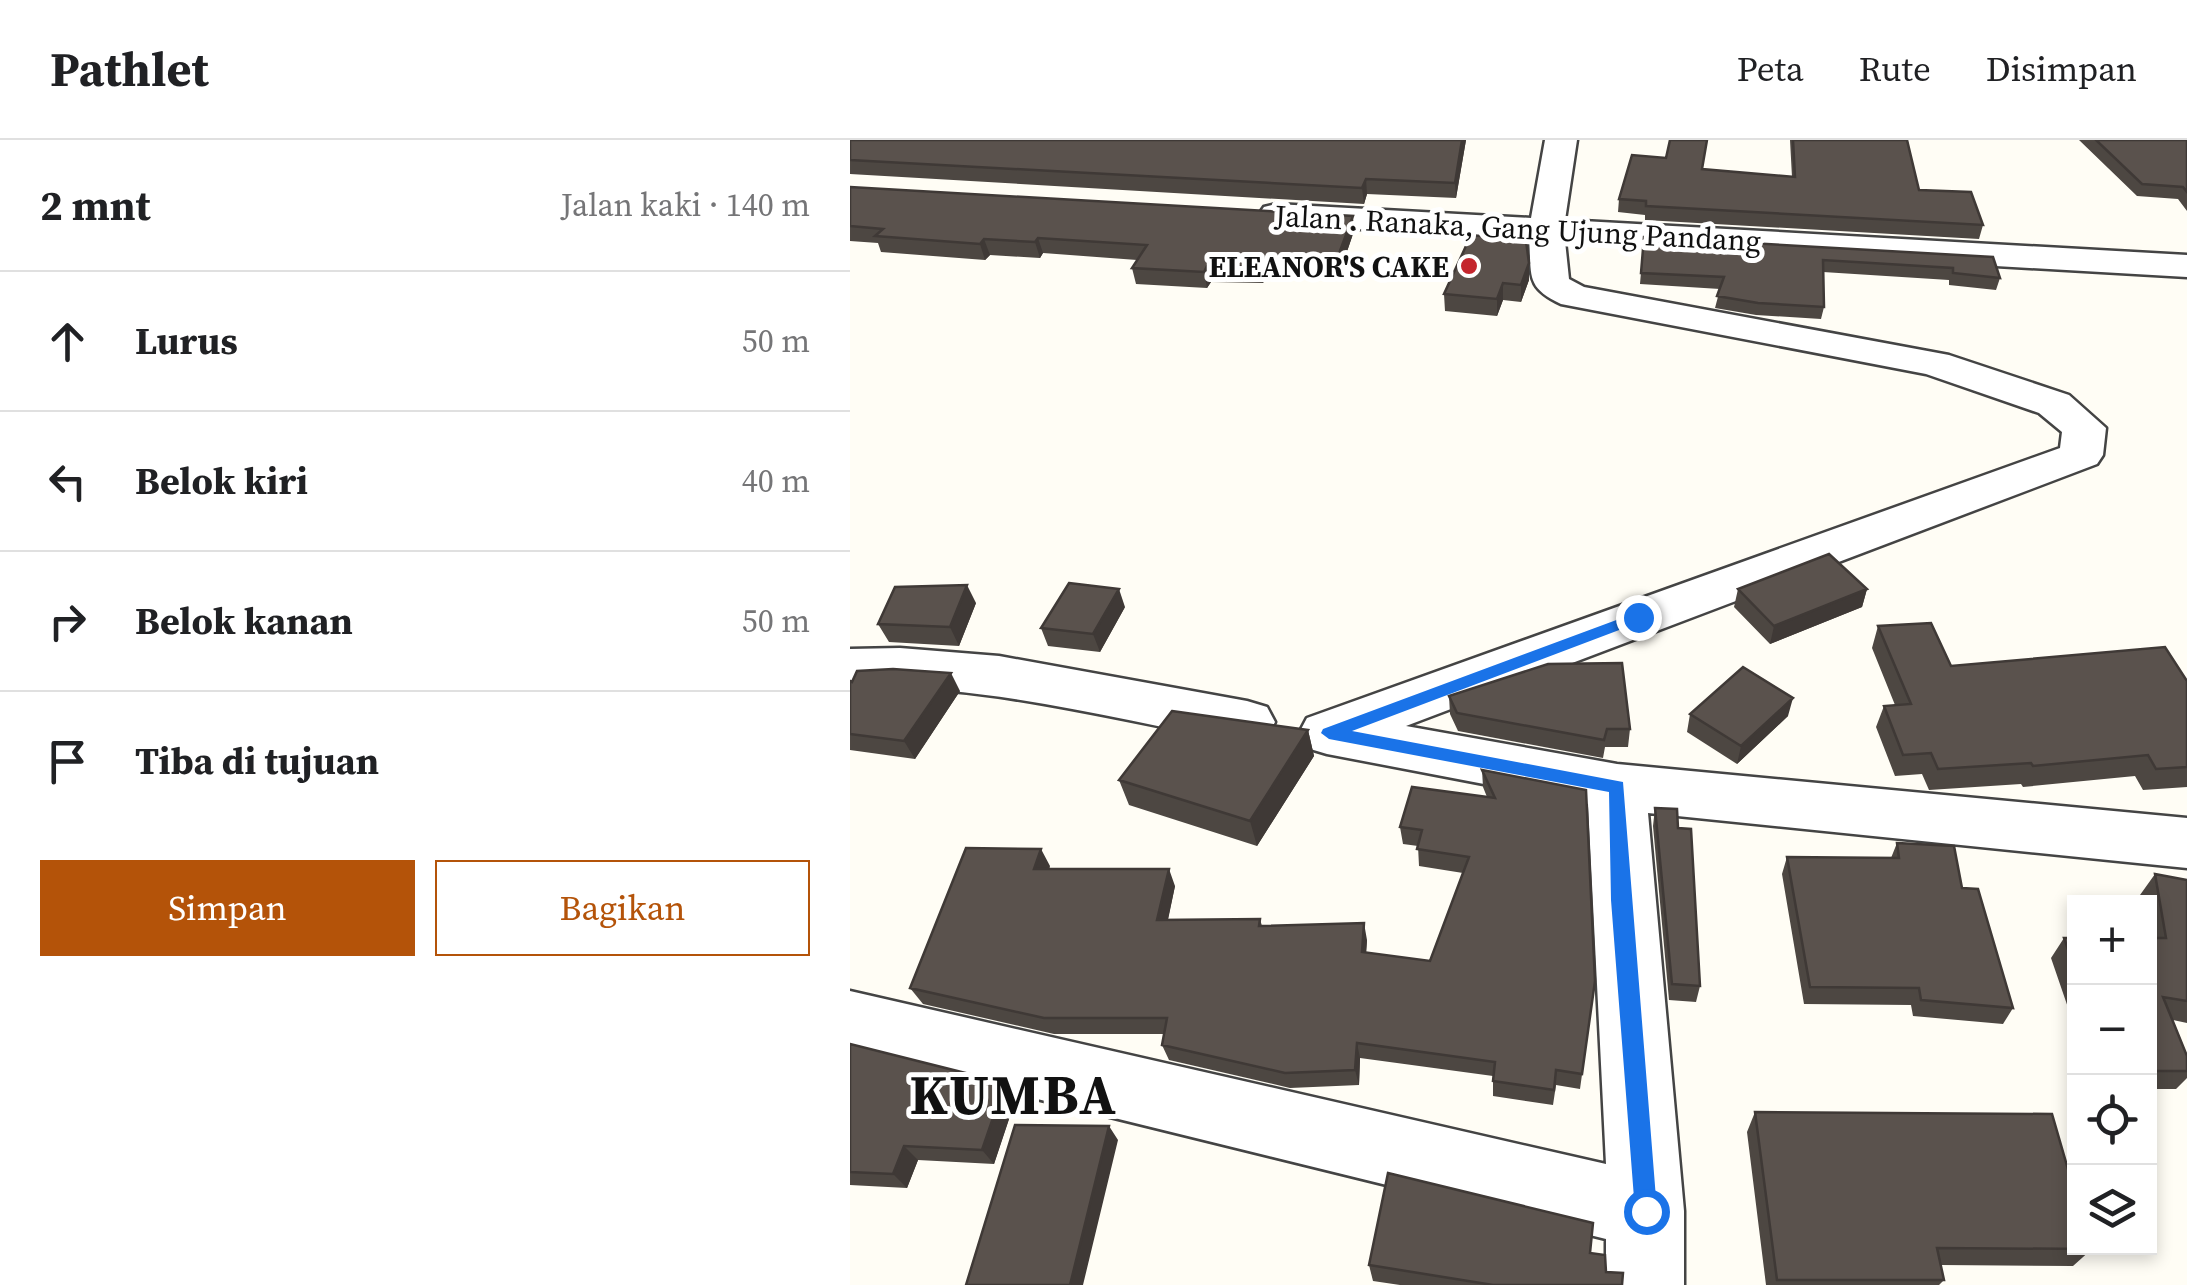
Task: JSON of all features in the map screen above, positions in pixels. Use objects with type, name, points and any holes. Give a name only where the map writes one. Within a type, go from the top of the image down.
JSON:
[{"type":"street","points":[[1329,733],[2082,456],[2084,428],[2054,404],[1936,364],[1574,296],[1551,286],[1546,231],[1561,140]]},
{"type":"street","name":"Jalan . Ranaka, Gang Ujung Pandang","points":[[1248,212],[2187,266]]},
{"type":"street","points":[[850,668],[904,664],[966,668],[1171,711],[1329,733],[1617,787],[2187,842]]},
{"type":"street","points":[[1617,787],[1620,900],[1646,1211],[1644,1285]]},
{"type":"street","points":[[850,1022],[1646,1211]]},
{"type":"building","points":[[850,140],[1462,140],[1455,183],[1366,179],[1362,188],[850,160]]},
{"type":"building","points":[[1670,140],[1707,140],[1702,169],[1795,177],[1793,140],[1907,140],[1919,190],[1971,192],[1983,225],[1646,206],[1646,201],[1619,199],[1632,155],[1666,158]]},
{"type":"building","points":[[2096,140],[2187,140],[2187,192],[2183,187],[2142,184]]},
{"type":"building","points":[[850,187],[1353,216],[1337,259],[1266,257],[1261,267],[1207,266],[1204,272],[1132,268],[1147,245],[1038,238],[1035,242],[984,239],[980,244],[875,236],[883,229],[850,226]]},
{"type":"building","points":[[1471,235],[1526,241],[1529,263],[1521,285],[1503,283],[1497,299],[1444,294]]},
{"type":"building","points":[[1644,237],[1993,257],[2000,278],[1953,273],[1953,268],[1823,260],[1824,307],[1758,303],[1717,296],[1724,277],[1641,273]]},
{"type":"building","points":[[1829,554],[1867,589],[1774,626],[1738,589]]},
{"type":"building","points":[[1069,583],[1119,589],[1093,634],[1041,628]]},
{"type":"building","points":[[967,585],[950,627],[878,624],[895,587]]},
{"type":"building","points":[[1931,623],[1951,666],[2165,647],[2187,681],[2187,767],[2156,769],[2148,755],[2033,766],[2031,763],[1938,769],[1931,753],[1903,755],[1884,706],[1911,704],[1878,626]]},
{"type":"building","points":[[1622,663],[1630,729],[1607,729],[1604,740],[1457,713],[1449,696],[1548,664]]},
{"type":"building","points":[[1743,667],[1793,698],[1741,746],[1690,714]]},
{"type":"building","points":[[857,671],[951,673],[904,741],[850,734],[850,681]]},
{"type":"building","points":[[1172,711],[1308,730],[1250,821],[1119,780]]},
{"type":"building","points":[[1482,770],[1586,790],[1595,981],[1582,1074],[1556,1070],[1554,1090],[1493,1081],[1495,1062],[1357,1043],[1355,1070],[1285,1073],[1162,1045],[1167,1018],[1044,1018],[910,988],[966,848],[1041,849],[1034,869],[1169,869],[1157,920],[1260,919],[1259,926],[1364,923],[1362,952],[1430,961],[1469,857],[1417,849],[1422,830],[1400,827],[1412,787],[1495,798]]},
{"type":"building","points":[[1655,808],[1677,809],[1678,828],[1691,829],[1700,986],[1672,984]]},
{"type":"building","points":[[1897,843],[1954,846],[1962,888],[1978,889],[2013,1008],[1921,1000],[1919,988],[1810,987],[1787,857],[1899,858]]},
{"type":"building","points":[[2155,874],[2187,880],[2187,1001],[2163,997],[2187,1056],[2187,1071],[2157,1071],[2157,938],[2166,938]]},
{"type":"building","points":[[850,1044],[1005,1083],[982,1150],[904,1146],[893,1174],[850,1172]]},
{"type":"building","points":[[1755,1112],[2052,1114],[2067,1166],[2067,1249],[1937,1248],[1944,1280],[1777,1280]]},
{"type":"building","points":[[1015,1125],[1109,1126],[1070,1285],[966,1285]]},
{"type":"building","points":[[1388,1173],[1593,1223],[1590,1253],[1605,1255],[1606,1272],[1623,1273],[1622,1285],[1493,1285],[1369,1265]]},
{"type":"place","name":"ELEANOR'S CAKE","points":[[1469,266]]},
{"type":"district","name":"KUMBA","points":[[1014,1094]]},
{"type":"route","points":[[1638,617],[1329,733],[1617,787],[1620,900],[1646,1211]]}]
